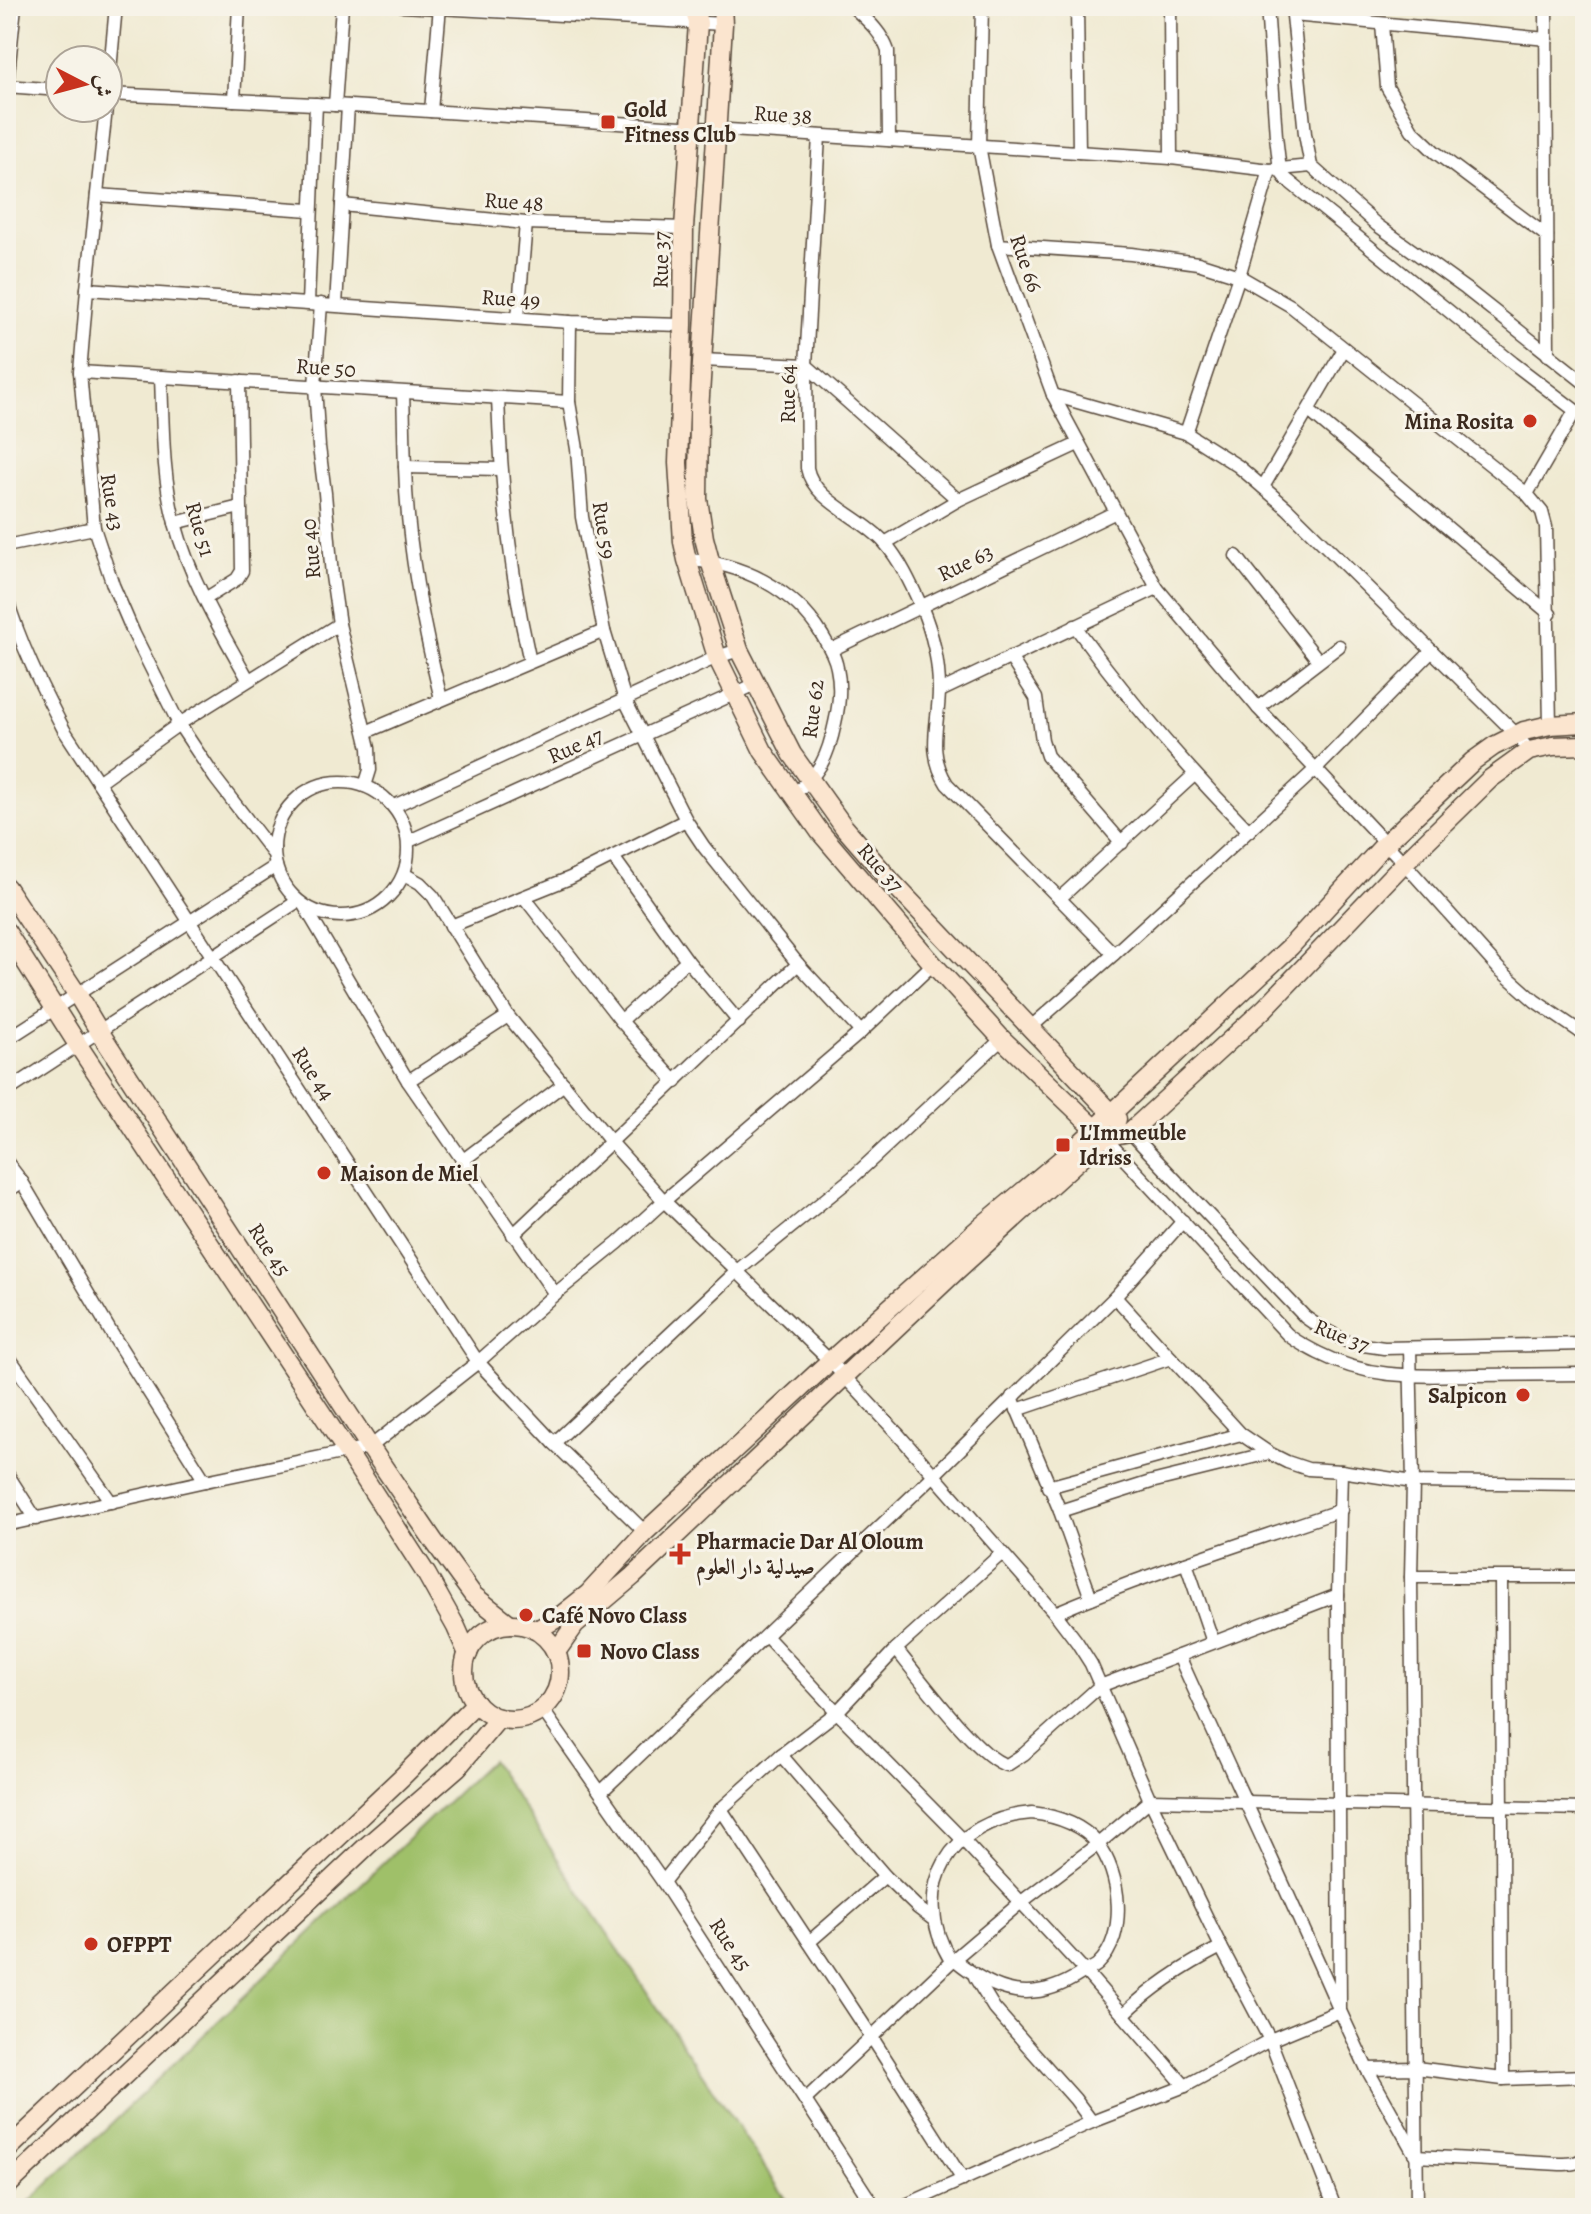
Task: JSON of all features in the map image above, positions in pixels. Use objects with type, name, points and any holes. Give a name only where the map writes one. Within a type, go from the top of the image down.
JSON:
[{"type":"street","points":[[6,93],[15,6]]},
{"type":"street","points":[[113,44],[116,6]]},
{"type":"street","points":[[234,100],[239,6]]},
{"type":"street","points":[[87,289],[336,305],[342,205],[342,6]]},
{"type":"street","points":[[403,6],[723,15]]},
{"type":"street","points":[[852,6],[876,28],[888,51],[889,140]]},
{"type":"street","name":"Rue 66","points":[[982,6],[979,146],[998,245],[1053,395],[1157,588],[1258,708],[1499,969],[1535,1001],[1585,1035]]},
{"type":"street","points":[[1077,6],[1079,152]]},
{"type":"street","points":[[1170,6],[1171,158]]},
{"type":"street","points":[[1186,433],[1275,170],[1276,136],[1267,6]]},
{"type":"street","points":[[1546,6],[1548,355]]},
{"type":"street","points":[[431,111],[440,8]]},
{"type":"street","points":[[1547,39],[1382,24],[1292,10],[1311,166],[1377,225],[1466,289],[1585,383]]},
{"type":"street","name":"Rue 37","points":[[696,14],[684,228],[678,463],[683,542],[717,657],[763,751],[792,795],[851,871],[933,964],[1002,1039],[1099,1133],[1295,1341],[1361,1371],[1411,1376],[1585,1374]]},
{"type":"street","name":"Rue 37","points":[[723,15],[702,360],[698,499],[710,561],[739,650],[792,754],[844,827],[890,880],[1305,1317],[1350,1343],[1384,1348],[1585,1344]]},
{"type":"street","points":[[1382,24],[1387,87],[1412,130],[1435,152],[1547,236]]},
{"type":"street","points":[[6,86],[44,89]]},
{"type":"street","name":"Rue 38","points":[[124,94],[1171,158],[1275,170],[1311,166]]},
{"type":"street","name":"Rue 40","points":[[316,104],[310,210],[319,447],[339,624],[371,761],[365,786]]},
{"type":"street","name":"Rue 43","points":[[104,124],[80,372],[94,528],[134,634],[179,724],[259,837],[272,852],[274,848]]},
{"type":"street","name":"Rue 64","points":[[819,136],[806,365],[807,468],[812,483],[885,543],[903,570],[920,606],[934,645],[940,691],[935,748],[940,773],[953,791],[1114,954]]},
{"type":"street","points":[[1275,170],[1580,415],[1527,494]]},
{"type":"street","points":[[97,195],[310,210]]},
{"type":"street","name":"Rue 48","points":[[342,205],[526,223],[684,228]]},
{"type":"street","points":[[518,318],[526,223]]},
{"type":"street","points":[[998,245],[1144,256],[1198,263],[1239,276],[1291,306],[1527,494],[1542,512],[1546,527],[1550,725]]},
{"type":"street","name":"Rue 49","points":[[336,305],[570,322],[683,325]]},
{"type":"street","name":"Rue 59","points":[[570,322],[569,402],[577,449],[584,529],[604,631],[625,700],[686,820],[718,866],[798,964],[861,1032]]},
{"type":"street","points":[[1263,487],[1344,349]]},
{"type":"street","points":[[702,360],[806,365],[958,500]]},
{"type":"street","name":"Rue 50","points":[[80,372],[569,402]]},
{"type":"street","name":"Rue 51","points":[[161,377],[166,469],[175,523],[205,599],[248,679]]},
{"type":"street","points":[[205,599],[240,576],[242,565],[239,381]]},
{"type":"street","points":[[403,393],[405,467],[415,565],[441,699]]},
{"type":"street","points":[[1053,395],[1186,433],[1238,466],[1296,516],[1516,734],[1529,751]]},
{"type":"street","points":[[498,398],[500,469],[512,570],[530,662]]},
{"type":"street","points":[[1309,411],[1550,614]]},
{"type":"street","points":[[885,543],[958,500],[1078,444]]},
{"type":"street","points":[[405,467],[500,469]]},
{"type":"street","points":[[175,523],[240,507]]},
{"type":"street","name":"Rue 63","points":[[831,650],[1116,512]]},
{"type":"street","points":[[6,546],[94,528]]},
{"type":"street","points":[[1236,556],[1318,660]]},
{"type":"street","name":"Rue 62","points":[[687,560],[710,561],[758,579],[793,600],[806,612],[831,650],[837,668],[836,719],[826,754],[810,781],[792,795]]},
{"type":"street","points":[[940,691],[1157,588]]},
{"type":"street","name":"Rue 44","points":[[6,596],[15,628],[64,730],[478,1362],[554,1443],[645,1532]]},
{"type":"street","points":[[98,782],[179,724],[339,624]]},
{"type":"street","points":[[1075,626],[1128,697],[1194,775],[1249,831]]},
{"type":"street","points":[[366,732],[604,631]]},
{"type":"street","points":[[1258,708],[1339,646]]},
{"type":"street","name":"Rue 47","points":[[394,806],[717,657],[739,650]]},
{"type":"street","points":[[1031,1027],[1316,769],[1432,651]]},
{"type":"street","points":[[1010,657],[1036,698],[1047,756],[1122,843]]},
{"type":"street","name":"Rue 47","points":[[409,841],[756,684]]},
{"type":"street","points":[[556,1652],[575,1625],[633,1576],[1099,1133],[1111,1113],[1291,946],[1385,844],[1473,761],[1516,734],[1550,725],[1585,723]]},
{"type":"street","points":[[537,1630],[588,1594],[645,1532],[978,1229],[1099,1133],[1130,1132],[1265,1008],[1404,863],[1490,779],[1529,751],[1553,746],[1585,745]]},
{"type":"street","points":[[1060,898],[1194,775]]},
{"type":"street","points":[[302,904],[327,916],[351,916],[374,909],[392,894],[404,874],[409,858],[409,841],[404,823],[394,806],[381,794],[344,781],[323,784],[303,793],[288,808],[278,827],[274,848],[276,866],[284,885],[302,904],[408,1081],[555,1294]]},
{"type":"street","points":[[451,926],[613,857],[686,820]]},
{"type":"street","points":[[613,857],[687,960],[739,1022]]},
{"type":"street","points":[[6,1040],[276,866]]},
{"type":"street","points":[[404,874],[420,883],[429,893],[508,1016],[611,1142],[664,1201],[830,1361],[934,1475],[1077,1642],[1091,1664],[1150,1800],[1221,1947],[1270,2040],[1335,2208]]},
{"type":"street","name":"Rue 45","points":[[6,887],[370,1447],[473,1595],[510,1624]]},
{"type":"street","points":[[524,897],[621,1021],[676,1082]]},
{"type":"street","points":[[6,1092],[214,957],[302,904]]},
{"type":"street","points":[[6,931],[54,1009],[434,1587],[468,1654]]},
{"type":"street","points":[[621,1021],[687,960]]},
{"type":"street","points":[[513,1235],[798,964]]},
{"type":"street","points":[[6,1525],[370,1447],[478,1362],[618,1243],[861,1032],[933,964]]},
{"type":"street","points":[[408,1081],[508,1016]]},
{"type":"street","points":[[554,1443],[737,1271],[853,1177],[1002,1039]]},
{"type":"street","points":[[462,1161],[564,1084]]},
{"type":"street","points":[[6,1161],[22,1182],[112,1334],[205,1481]]},
{"type":"street","points":[[6,1192],[22,1182]]},
{"type":"street","points":[[601,1792],[934,1475],[1115,1297],[1183,1221]]},
{"type":"street","points":[[1115,1297],[1241,1434],[1269,1453],[1308,1469],[1413,1482],[1585,1484]]},
{"type":"street","points":[[1287,1334],[1305,1317]]},
{"type":"street","points":[[1410,1348],[1417,2208]]},
{"type":"street","points":[[6,1353],[111,1502]]},
{"type":"street","points":[[1017,1410],[1171,1358]]},
{"type":"street","points":[[6,1378],[18,1371]]},
{"type":"street","points":[[1012,1397],[1060,1511],[1091,1598]]},
{"type":"street","points":[[1048,1487],[1241,1434]]},
{"type":"street","points":[[1060,1511],[1151,1482],[1269,1453]]},
{"type":"street","points":[[1145,1461],[1151,1482]]},
{"type":"street","points":[[1340,2011],[1338,1595],[1341,1471]]},
{"type":"street","points":[[6,1472],[36,1519]]},
{"type":"street","points":[[1055,1613],[1186,1563],[1341,1510]]},
{"type":"street","points":[[663,1882],[721,1809],[781,1755],[837,1712],[896,1649],[1001,1554]]},
{"type":"street","points":[[1186,1563],[1213,1642]]},
{"type":"street","points":[[1411,1577],[1585,1577]]},
{"type":"street","points":[[1501,1579],[1503,2079]]},
{"type":"street","points":[[896,1649],[941,1706],[992,1759],[1004,1764],[1013,1763],[1100,1686],[1338,1595]]},
{"type":"street","points":[[510,1624],[524,1625],[545,1636],[556,1652],[560,1673],[555,1693],[542,1709],[522,1719],[499,1718],[490,1714],[476,1703],[467,1688],[465,1671],[468,1654],[480,1636],[489,1630],[510,1624]]},
{"type":"street","points":[[766,1636],[1085,1971],[1185,2086]]},
{"type":"street","points":[[1179,1656],[1367,2069],[1416,2156]]},
{"type":"street","points":[[6,2151],[402,1777],[476,1703]]},
{"type":"street","name":"Rue 45","points":[[542,1709],[663,1882],[875,2208]]},
{"type":"street","points":[[6,2187],[368,1845],[458,1767],[499,1718]]},
{"type":"street","points":[[781,1755],[885,1876],[934,1920]]},
{"type":"street","points":[[805,2100],[954,1959],[1150,1800],[1585,1809]]},
{"type":"street","points":[[721,1809],[963,2180]]},
{"type":"street","points":[[1032,1813],[1068,1822],[1098,1844],[1113,1877],[1118,1895],[1118,1913],[1108,1949],[1097,1964],[1059,1986],[1029,1992],[999,1988],[975,1977],[954,1959],[951,1961],[943,1948],[934,1920],[938,1877],[951,1851],[978,1828],[1013,1814],[1032,1813]]},
{"type":"street","points":[[809,1942],[885,1876]]},
{"type":"street","points":[[1123,2015],[1167,1978],[1221,1947]]},
{"type":"street","points":[[975,1977],[994,2008],[1092,2122]]},
{"type":"street","points":[[899,2208],[1092,2122],[1185,2086],[1270,2040],[1340,2011]]},
{"type":"street","points":[[1367,2069],[1416,2068],[1503,2079],[1585,2076]]},
{"type":"street","points":[[1416,2156],[1550,2164],[1575,2163],[1585,2157]]},
{"type":"green space","points":[[491,1760],[792,2208],[23,2208]]},
{"type":"place","name":"Gold Fitness Club","points":[[608,122]]},
{"type":"place","name":"Mina Rosita","points":[[1530,421]]},
{"type":"place","name":"L'Immeuble Idriss","points":[[1063,1145]]},
{"type":"place","name":"Maison de Miel","points":[[324,1173]]},
{"type":"place","name":"Salpicon","points":[[1523,1395]]},
{"type":"place","name":"Pharmacie Dar Al Oloum صيدلية دار العلوم","points":[[680,1554]]},
{"type":"place","name":"Café Novo Class","points":[[526,1615]]},
{"type":"place","name":"Novo Class","points":[[584,1651]]},
{"type":"place","name":"OFPPT","points":[[91,1944]]}]
